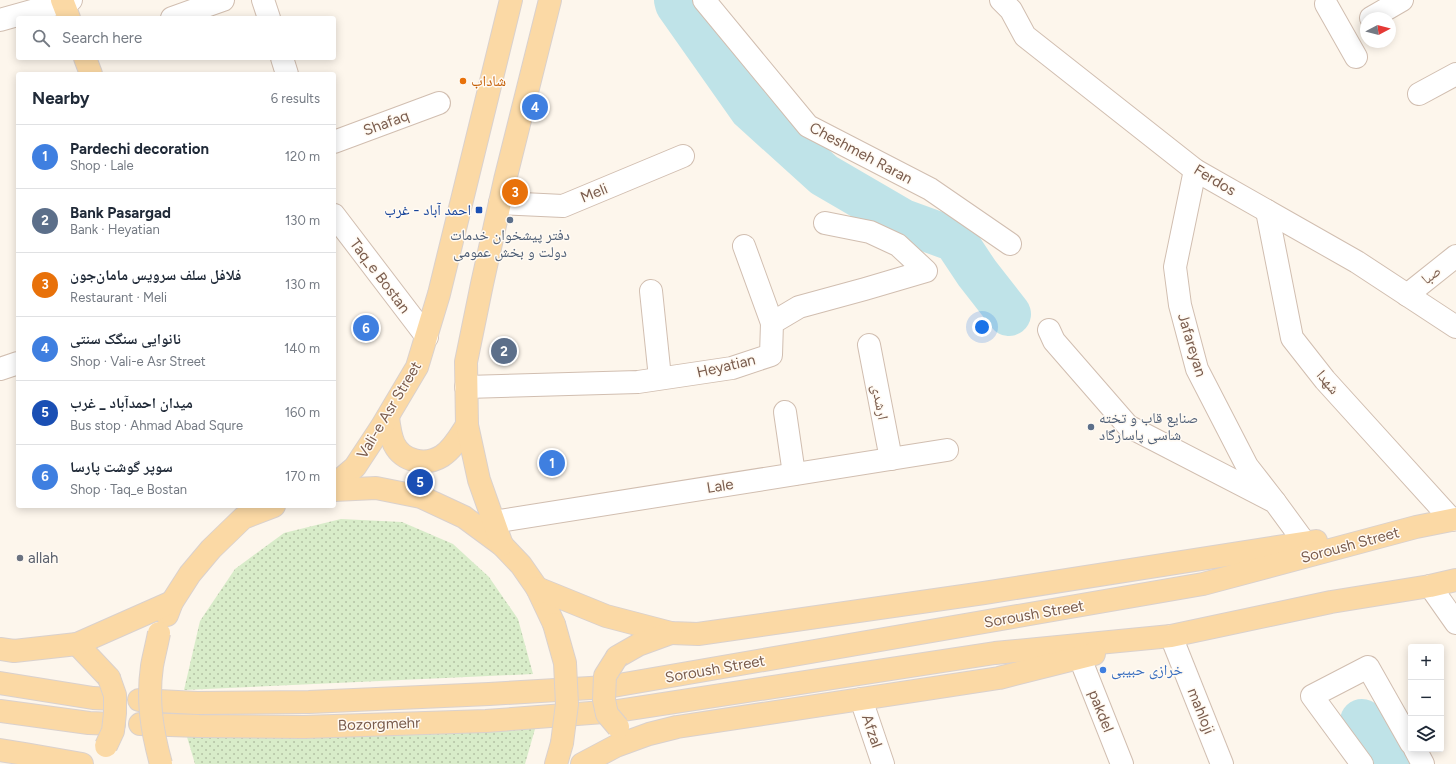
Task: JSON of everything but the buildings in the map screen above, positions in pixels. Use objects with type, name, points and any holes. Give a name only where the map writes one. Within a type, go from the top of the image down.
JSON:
[{"type":"main road","name":"Vali-e Asr Street","points":[[336,483],[356,466],[388,417],[417,367],[439,294],[510,0]]},
{"type":"main road","points":[[502,545],[479,480],[467,425],[466,362],[500,203],[550,0]]},
{"type":"main road","points":[[68,4],[82,16]]},
{"type":"main road","points":[[85,60],[90,72]]},
{"type":"main road","points":[[100,60],[104,72]]},
{"type":"main road","points":[[388,417],[395,445],[405,456],[418,462],[431,461],[442,456],[456,443],[467,425]]},
{"type":"main road","points":[[336,490],[376,488],[421,497],[464,516],[502,545],[521,565],[537,588],[554,624],[565,663],[567,704],[562,743],[556,764]]},
{"type":"main road","points":[[161,764],[153,734],[150,700],[152,666],[160,633],[172,602],[190,574],[242,512],[263,508]]},
{"type":"main road","points":[[537,588],[606,616],[671,633],[698,634],[976,594],[1305,543],[1442,524]]},
{"type":"main road","name":"Soroush Street","points":[[607,687],[1203,584],[1442,524]]},
{"type":"main road","name":"Soroush Street","points":[[618,719],[994,653],[1171,636],[1331,602],[1448,580]]},
{"type":"main road","points":[[0,649],[14,651],[77,644],[172,602]]},
{"type":"main road","points":[[649,734],[607,714],[604,700],[605,676],[617,657],[638,645],[671,633]]},
{"type":"main road","points":[[582,764],[616,746],[649,734],[677,727],[999,678],[1171,636]]},
{"type":"main road","points":[[0,750],[26,759],[80,763],[106,746],[113,731],[115,695],[109,678],[77,644]]},
{"type":"main road","points":[[0,684],[93,698],[114,699]]},
{"type":"main road","name":"Bozorgmehr","points":[[139,700],[197,703],[309,702],[607,687]]},
{"type":"main road","points":[[0,711],[90,723],[114,724]]},
{"type":"main road","name":"Bozorgmehr","points":[[140,724],[312,727],[486,721],[618,719]]},
{"type":"street","points":[[178,16],[223,0]]},
{"type":"street","points":[[263,0],[268,16]]},
{"type":"street","name":"Cheshmeh Raran","points":[[704,0],[808,126],[930,189],[1010,244]]},
{"type":"street","points":[[1381,12],[1402,0]]},
{"type":"street","name":"Ferdos","points":[[1012,3],[1025,36],[1195,170],[1357,262],[1456,327]]},
{"type":"street","points":[[17,16],[68,4]]},
{"type":"street","points":[[1326,4],[1356,57]]},
{"type":"street","points":[[0,20],[16,16]]},
{"type":"street","points":[[1344,34],[1360,25]]},
{"type":"street","points":[[283,60],[286,72]]},
{"type":"street","points":[[1419,94],[1456,74]]},
{"type":"street","name":"Shafaq","points":[[336,141],[438,103]]},
{"type":"street","name":"Meli","points":[[500,203],[563,206],[683,156]]},
{"type":"street","name":"Jafareyan","points":[[1195,170],[1175,267],[1180,305],[1197,369],[1246,466],[1275,502]]},
{"type":"street","name":"شهدا","points":[[1267,211],[1292,338],[1442,524]]},
{"type":"street","name":"Taq_e Bostan","points":[[336,218],[427,337]]},
{"type":"street","points":[[744,246],[772,323],[799,307],[865,290],[926,271],[898,245],[870,232],[825,223]]},
{"type":"street","name":"صبا","points":[[1407,295],[1456,256]]},
{"type":"street","points":[[651,291],[660,378]]},
{"type":"street","name":"Heyatian","points":[[466,387],[638,382],[732,368],[770,355],[772,323]]},
{"type":"street","points":[[1048,330],[1054,341],[1128,426],[1275,502],[1305,543]]},
{"type":"street","name":"ارشدی","points":[[869,345],[891,459]]},
{"type":"street","points":[[0,369],[16,363]]},
{"type":"street","points":[[785,412],[794,474]]},
{"type":"street","name":"Lale","points":[[493,522],[947,450]]},
{"type":"street","points":[[1448,580],[1456,623]]},
{"type":"street","name":"mahloji","points":[[1171,636],[1222,764]]},
{"type":"street","name":"pakdel","points":[[1080,658],[1122,764]]},
{"type":"street","points":[[1362,764],[1312,696],[1368,667],[1408,738]]},
{"type":"street","name":"Afzal","points":[[861,699],[883,764]]},
{"type":"street","points":[[1417,752],[1423,764]]},
{"type":"green space","points":[[341,519],[402,522],[453,544],[489,577],[518,619],[533,674],[184,690],[200,621],[235,569],[284,533]]},
{"type":"green space","points":[[535,729],[525,764],[195,764],[187,737]]},
{"type":"waterway","name":"Cheshmeh Raran","points":[[676,0],[677,4],[751,109],[824,175],[903,221],[955,240],[977,273],[1009,314]]},
{"type":"waterway","points":[[1362,721],[1390,764]]},
{"type":"place","name":"شاداب","points":[[463,81]]},
{"type":"place","name":"نانوایی سنگک سنتی","points":[[535,107]]},
{"type":"place","name":"فلافل سلف سرویس مامان‌جون","points":[[515,192]]},
{"type":"place","name":"احمد آباد - غرب","points":[[479,210]]},
{"type":"place","name":"دفتر پیشخوان خدمات دولت و بخش عمومی","points":[[510,220]]},
{"type":"place","name":"سوپر گوشت پارسا","points":[[366,328]]},
{"type":"place","name":"Bank Pasargad","points":[[504,351]]},
{"type":"place","name":"صنایع قاب و تخته شاسی پاسارگاد","points":[[1091,427]]},
{"type":"place","name":"Pardechi decoration","points":[[552,463]]},
{"type":"place","name":"میدان احمدآباد _ غرب","points":[[420,482]]},
{"type":"place","name":"allah","points":[[20,558]]},
{"type":"place","name":"خرازی حبیبی","points":[[1103,670]]}]
